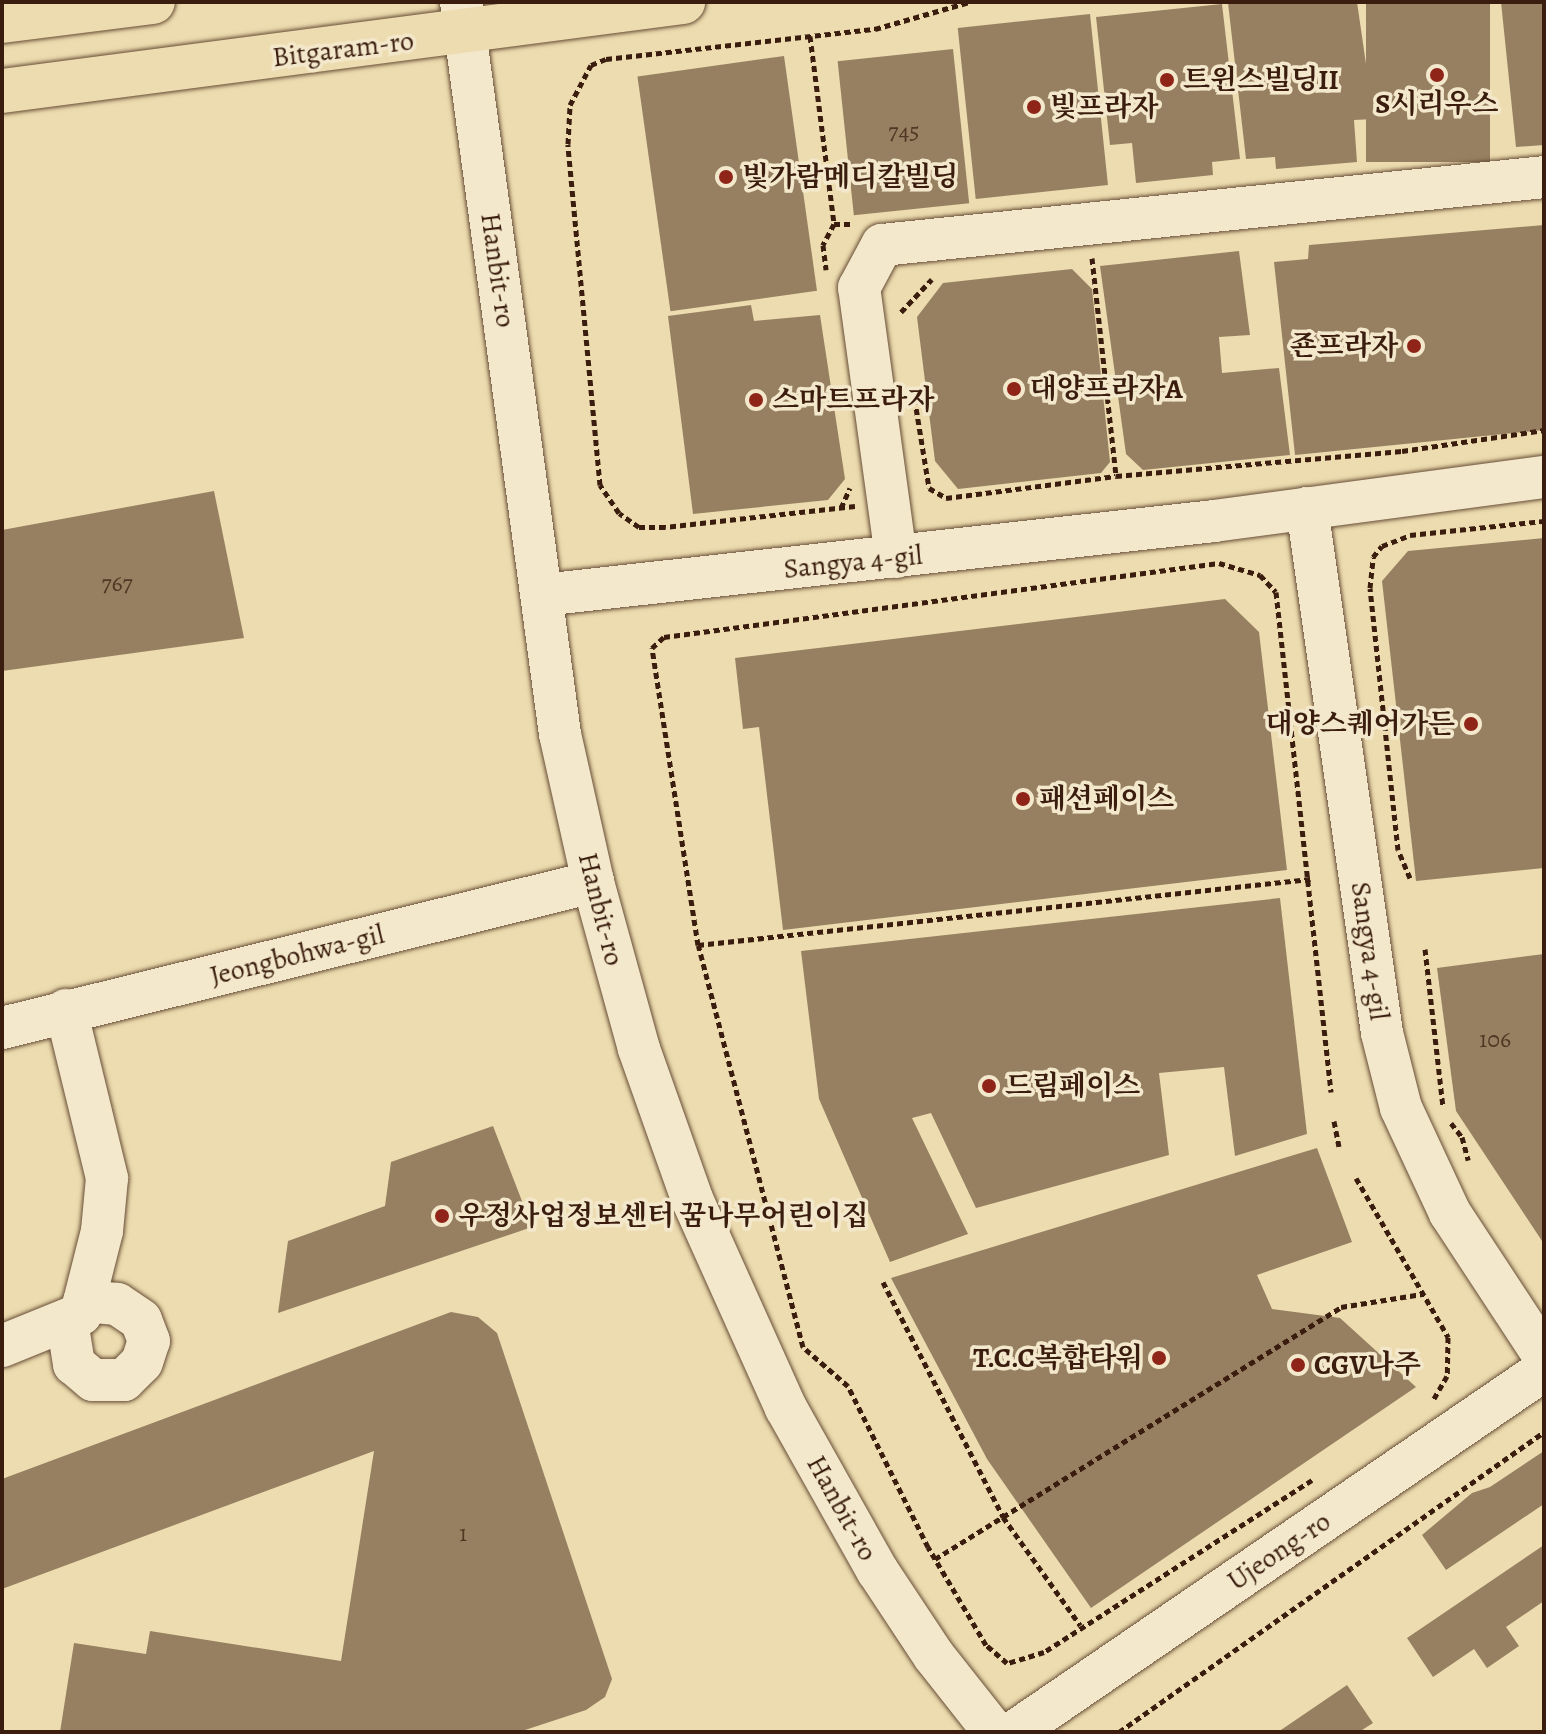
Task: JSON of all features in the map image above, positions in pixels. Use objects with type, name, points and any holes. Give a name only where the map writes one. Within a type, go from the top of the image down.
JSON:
[{"type":"main road","points":[[2,21],[153,2]]},
{"type":"main road","name":"Bitgaram-ro","points":[[2,91],[463,18],[683,2]]},
{"type":"street","name":"Hanbit-ro","points":[[463,18],[560,734],[593,882],[639,1049],[692,1199],[786,1408],[877,1570],[934,1656],[994,1732]]},
{"type":"street","points":[[896,557],[859,288],[882,245],[1544,177]]},
{"type":"street","name":"Sangya 4-gil","points":[[542,595],[896,557],[1544,477]]},
{"type":"street","name":"Sangya 4-gil","points":[[1307,508],[1375,988],[1401,1108],[1450,1213],[1544,1356]]},
{"type":"street","name":"Jeongbohwa-gil","points":[[2,1028],[593,882]]},
{"type":"street","points":[[2,1346],[76,1311],[102,1231],[107,1178],[66,1010]]},
{"type":"street","name":"Ujeong-ro","points":[[1014,1732],[1544,1370]]},
{"type":"path","points":[[855,506],[639,527],[619,513],[600,485],[568,144],[570,105],[591,65],[606,59],[875,29],[969,2]]},
{"type":"path","points":[[810,36],[834,224],[823,245],[826,274]]},
{"type":"path","points":[[1077,259],[1108,255]]},
{"type":"path","points":[[1092,257],[1116,476]]},
{"type":"path","points":[[903,325],[901,310],[929,280],[944,278]]},
{"type":"path","points":[[912,384],[929,488],[946,498],[1116,476],[1402,451],[1544,430]]},
{"type":"path","points":[[1410,878],[1397,834],[1370,588],[1373,557],[1382,546],[1410,535],[1544,521]]},
{"type":"path","points":[[1322,1474],[1080,1625],[1044,1652],[1007,1663],[986,1645],[935,1559],[848,1386],[803,1347],[698,945],[652,648],[664,637],[1219,563],[1260,575],[1276,592],[1310,879],[1331,1092]]},
{"type":"path","points":[[698,945],[1310,879]]},
{"type":"path","points":[[1425,949],[1443,1112],[1462,1137],[1470,1168]]},
{"type":"path","points":[[1334,1121],[1339,1147]]},
{"type":"path","points":[[1356,1178],[1448,1337],[1447,1376],[1430,1407]]},
{"type":"path","points":[[883,1282],[1003,1517],[1080,1625]]},
{"type":"path","points":[[935,1559],[1341,1307],[1422,1294]]},
{"type":"path","points":[[1119,1732],[1544,1432]]},
{"type":"building","points":[[1357,2],[1374,119],[1354,120],[1357,162],[1276,169],[1275,157],[1246,159],[1228,3]]},
{"type":"building","name":"S시리우스","points":[[1366,2],[1490,2],[1490,162],[1366,162]]},
{"type":"building","points":[[1501,2],[1544,2],[1544,145],[1516,147]]},
{"type":"building","name":"트윈스빌딩II","points":[[1222,4],[1240,159],[1212,162],[1213,175],[1136,183],[1132,143],[1110,145],[1096,17]]},
{"type":"building","name":"빛프라자","points":[[1090,14],[1108,185],[976,199],[958,28]]},
{"type":"building","points":[[953,49],[969,203],[854,215],[838,61]]},
{"type":"building","name":"빛가람메디칼빌딩","points":[[784,56],[817,291],[670,311],[637,77]]},
{"type":"building","name":"죤프라자","points":[[1544,225],[1544,430],[1295,455],[1274,262],[1308,259],[1309,245]]},
{"type":"building","points":[[1239,251],[1250,335],[1219,337],[1222,373],[1279,368],[1290,455],[1143,470],[1126,454],[1100,266]]},
{"type":"building","name":"대양프라자A","points":[[1072,269],[1092,289],[1110,462],[1101,473],[958,489],[935,461],[917,317],[943,283]]},
{"type":"building","name":"스마트프라자","points":[[751,305],[754,321],[820,315],[845,479],[828,500],[693,514],[668,316]]},
{"type":"building","points":[[214,491],[244,638],[2,671],[2,530]]},
{"type":"building","name":"대양스퀘어가든","points":[[1544,538],[1544,868],[1416,881],[1382,581],[1408,551]]},
{"type":"building","name":"패션페이스","points":[[1225,599],[1259,632],[1287,870],[783,930],[759,727],[743,729],[735,658]]},
{"type":"building","name":"드림페이스","points":[[1280,898],[1307,1134],[1235,1156],[1224,1067],[1159,1073],[1169,1155],[976,1208],[931,1113],[912,1118],[968,1234],[890,1262],[819,1099],[801,951]]},
{"type":"building","points":[[1544,954],[1544,1244],[1456,1111],[1437,968]]},
{"type":"building","name":"우정사업정보센터 꿈나무어린이집","points":[[493,1126],[532,1227],[278,1313],[288,1241],[385,1206],[391,1162]]},
{"type":"building","name":"T.C.C복합타워","points":[[1317,1148],[1352,1242],[1257,1275],[1272,1309],[1340,1318],[1416,1387],[1091,1608],[987,1459],[891,1278]]},
{"type":"building","points":[[451,1312],[478,1317],[497,1333],[612,1679],[605,1697],[586,1710],[519,1732],[60,1732],[74,1643],[146,1654],[150,1631],[341,1661],[374,1451],[2,1589],[2,1479]]},
{"type":"building","points":[[1544,1451],[1544,1504],[1446,1570],[1422,1535],[1472,1493],[1490,1487]]},
{"type":"building","points":[[1544,1545],[1544,1601],[1506,1627],[1519,1646],[1487,1668],[1474,1649],[1433,1677],[1407,1638]]},
{"type":"building","points":[[1347,1685],[1373,1723],[1359,1732],[1278,1732]]},
{"type":"place","name":"S시리우스","points":[[1437,75]]},
{"type":"place","name":"트윈스빌딩II","points":[[1167,80]]},
{"type":"place","name":"빛프라자","points":[[1034,107]]},
{"type":"place","name":"빛가람메디칼빌딩","points":[[726,177]]},
{"type":"place","name":"죤프라자","points":[[1414,346]]},
{"type":"place","name":"대양프라자A","points":[[1014,389]]},
{"type":"place","name":"스마트프라자","points":[[756,400]]},
{"type":"place","name":"대양스퀘어가든","points":[[1471,724]]},
{"type":"place","name":"패션페이스","points":[[1023,799]]},
{"type":"place","name":"드림페이스","points":[[989,1086]]},
{"type":"place","name":"우정사업정보센터 꿈나무어린이집","points":[[442,1216]]},
{"type":"place","name":"T.C.C복합타워","points":[[1159,1358]]},
{"type":"place","name":"CGV나주","points":[[1298,1365]]}]
